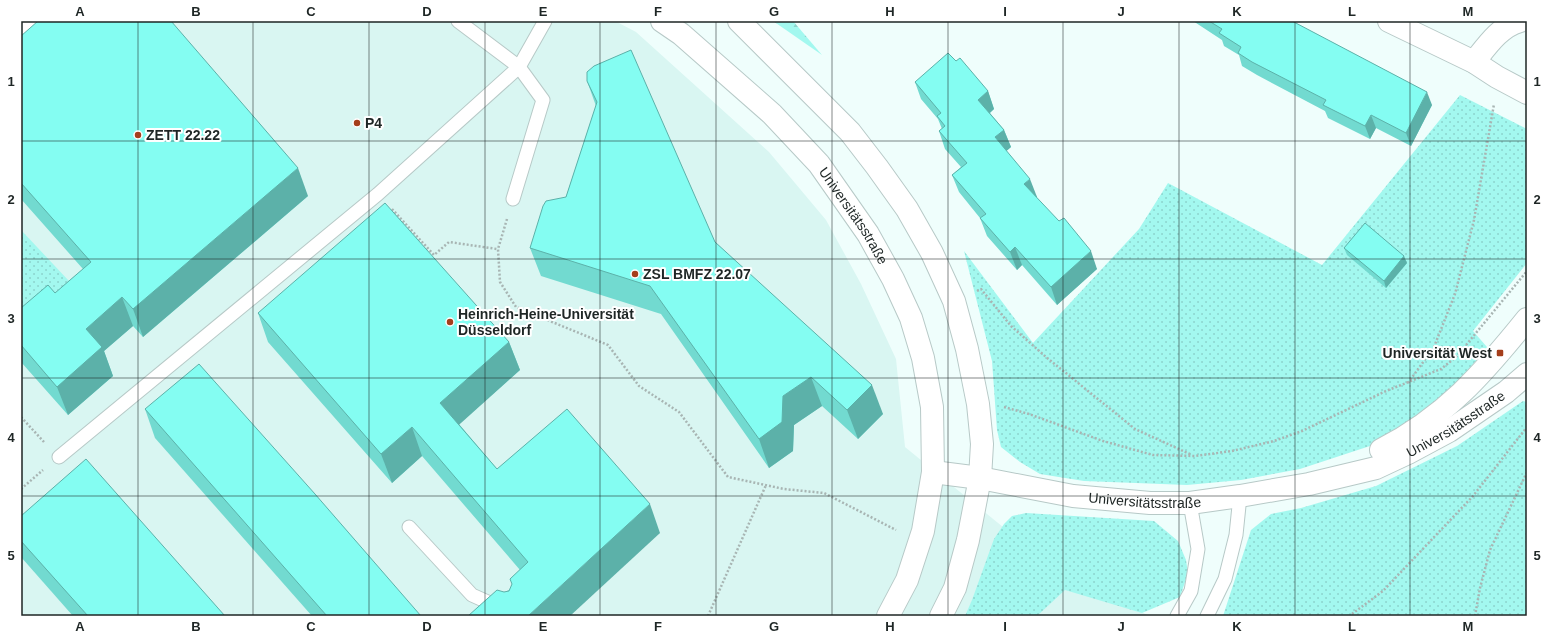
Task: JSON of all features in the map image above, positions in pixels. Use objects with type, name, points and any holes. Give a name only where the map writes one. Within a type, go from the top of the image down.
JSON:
[{"type":"street","name":"Universitätsstraße","points":[[662,21],[680,34],[772,114],[819,164],[868,234],[893,280],[911,318],[923,358],[932,407],[934,472],[920,542],[907,580],[888,616]]},
{"type":"street","points":[[739,21],[850,132],[877,167],[907,209],[932,253],[954,300],[967,349],[978,404],[982,444],[980,478],[968,540],[955,588],[941,616]]},
{"type":"street","points":[[1474,62],[1493,38],[1515,22],[1520,21]]},
{"type":"street","points":[[1399,23],[1474,62],[1497,77],[1527,93]]},
{"type":"street","name":"Universitätsstraße","points":[[1309,484],[1405,438],[1439,414],[1467,389],[1500,353],[1527,319]]},
{"type":"street","name":"Universitätsstraße","points":[[934,472],[980,478],[1073,496],[1150,503],[1190,504],[1240,496],[1309,484],[1376,468],[1449,431],[1506,392],[1527,374]]},
{"type":"lane","points":[[21,32],[34,21]]},
{"type":"lane","points":[[458,21],[519,67],[543,100],[513,199]]},
{"type":"lane","points":[[59,457],[378,194],[519,67],[545,21]]},
{"type":"lane","points":[[1207,616],[1225,579],[1236,535],[1240,496]]},
{"type":"lane","points":[[1177,616],[1191,592],[1198,549],[1190,504]]},
{"type":"lane","points":[[409,527],[472,595],[514,614]]},
{"type":"path","points":[[1408,383],[1434,346],[1455,294],[1474,220],[1492,118],[1497,77]]},
{"type":"path","points":[[378,194],[434,255],[449,242],[498,249]]},
{"type":"path","points":[[513,199],[498,249],[500,282],[516,307],[608,345],[639,386],[679,412],[728,477],[784,489],[824,493],[920,542]]},
{"type":"path","points":[[978,404],[1003,407],[1029,414],[1103,441],[1153,454],[1195,456],[1232,451],[1274,441],[1302,431],[1379,394],[1440,369],[1457,356],[1527,271]]},
{"type":"path","points":[[954,300],[981,289],[1011,326],[1046,357],[1135,429],[1195,456]]},
{"type":"path","points":[[21,417],[59,457],[21,489]]},
{"type":"path","points":[[1352,614],[1383,591],[1473,496],[1527,427]]},
{"type":"path","points":[[1475,616],[1480,588],[1490,550],[1527,472]]},
{"type":"path","points":[[708,616],[766,485]]},
{"type":"shaded area","name":"Heinrich-Heine-Universität Düsseldorf","points":[[21,21],[615,21],[636,32],[769,152],[826,220],[861,284],[896,359],[905,447],[1069,581],[1150,616],[21,616]]},
{"type":"green space","points":[[773,21],[793,21],[822,55]]},
{"type":"green space","points":[[1460,95],[1527,129],[1527,263],[1473,331],[1487,347],[1443,401],[1373,445],[1300,469],[1241,480],[1187,485],[1084,481],[1040,474],[1020,462],[1001,447],[997,430],[992,361],[964,251],[1033,343],[1139,229],[1168,183],[1322,265]]},
{"type":"green space","points":[[21,230],[69,281],[21,321]]},
{"type":"green space","points":[[1523,401],[1527,402],[1527,616],[1223,616],[1251,530],[1271,514],[1301,508],[1376,486],[1457,446]]},
{"type":"green space","points":[[1026,513],[1154,521],[1178,541],[1186,560],[1188,573],[1180,597],[1142,613],[1065,590],[1037,616],[965,616],[994,539],[1004,524],[1012,516]]},
{"type":"building","name":"ZETT 22.22","points":[[38,21],[171,21],[298,168],[133,309],[122,297],[86,329],[102,347],[57,387],[21,345],[21,308],[48,285],[55,293],[91,262],[21,183],[21,36]]},
{"type":"building","points":[[1209,21],[1292,21],[1427,92],[1406,133],[1371,115],[1365,126],[1323,105],[1326,100],[1252,62],[1238,53],[1241,47],[1219,33],[1222,29]]},
{"type":"building","name":"ZSL BMFZ 22.07","points":[[631,50],[715,242],[872,385],[847,410],[811,377],[783,396],[782,422],[759,439],[650,286],[530,248],[543,206],[546,201],[566,197],[597,102],[587,81],[587,72],[594,66]]},
{"type":"building","points":[[948,53],[956,61],[960,58],[988,91],[978,100],[1004,130],[995,137],[1030,179],[1024,184],[1059,221],[1064,218],[1091,251],[1051,287],[1015,247],[1010,252],[980,218],[986,214],[952,175],[967,163],[939,131],[945,126],[937,116],[941,113],[915,82]]},
{"type":"building","points":[[385,203],[509,342],[440,403],[497,469],[567,409],[650,504],[528,616],[468,616],[497,590],[504,592],[509,591],[512,584],[510,579],[528,562],[412,427],[381,454],[258,313]]},
{"type":"building","points":[[1365,223],[1404,256],[1384,281],[1344,248]]},
{"type":"building","points":[[199,364],[421,616],[327,616],[145,409]]},
{"type":"building","points":[[86,459],[225,616],[88,616],[21,541],[21,516]]},
{"type":"place","name":"P4","points":[[357,123]]},
{"type":"place","name":"ZETT 22.22","points":[[138,135]]},
{"type":"place","name":"ZSL BMFZ 22.07","points":[[635,274]]},
{"type":"place","name":"Heinrich-Heine-Universität Düsseldorf","points":[[450,322]]},
{"type":"place","name":"Universität West","points":[[1500,353]]}]
